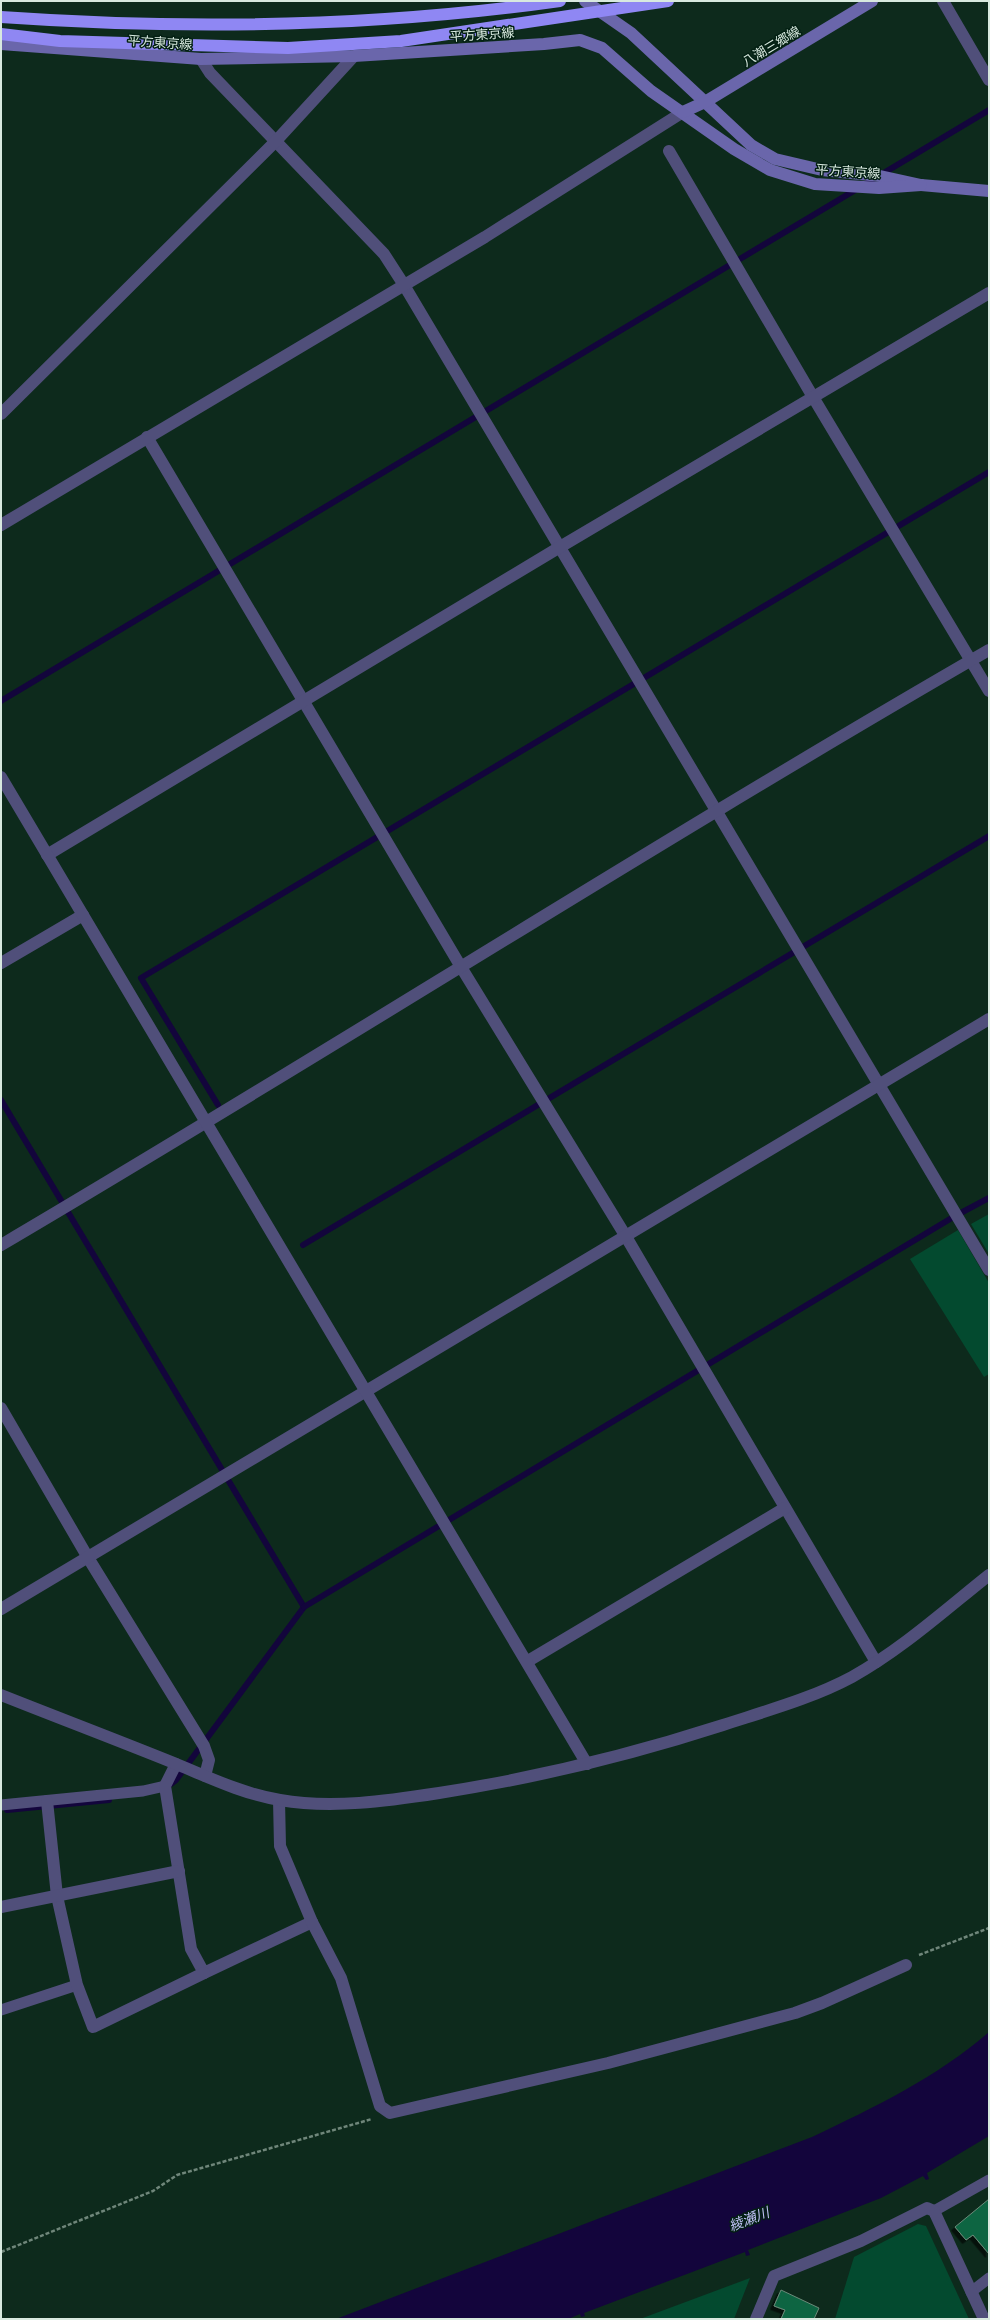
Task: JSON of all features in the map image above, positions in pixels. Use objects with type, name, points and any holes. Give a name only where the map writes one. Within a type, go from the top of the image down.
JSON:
[{"type":"highway","points":[[1,17],[121,23],[299,22],[417,17],[503,9],[560,1]]},
{"type":"highway","points":[[1,34],[60,41],[288,48],[401,41],[668,1]]},
{"type":"main road","name":"平方東京線","points":[[585,1],[630,33],[751,145],[775,159],[822,170],[880,176],[921,185],[989,191]]},
{"type":"main road","name":"八潮三郷線","points":[[683,112],[705,102],[872,1]]},
{"type":"main road","name":"平方東京線","points":[[1,44],[201,59],[354,56],[544,44],[580,40],[602,48],[651,91],[734,149],[770,170],[815,184],[879,188],[921,185]]},
{"type":"street","points":[[943,1],[989,80]]},
{"type":"street","points":[[1,414],[276,141],[354,56]]},
{"type":"street","points":[[201,59],[210,73],[384,254],[404,285],[716,812],[880,1084],[955,1216],[989,1270]]},
{"type":"street","points":[[1,525],[485,237],[683,112]]},
{"type":"street","points":[[669,151],[813,397],[989,690]]},
{"type":"street","points":[[47,855],[560,547],[989,293]]},
{"type":"street","points":[[148,437],[303,702],[461,967],[625,1235],[876,1662]]},
{"type":"street","points":[[1,1245],[207,1124],[716,812],[989,650]]},
{"type":"street","points":[[1,777],[528,1661],[587,1764]]},
{"type":"street","points":[[1,963],[83,915]]},
{"type":"street","points":[[1,1609],[989,1019]]},
{"type":"street","points":[[1,1408],[88,1556],[204,1746],[210,1760],[206,1776]]},
{"type":"street","points":[[528,1661],[785,1508]]},
{"type":"street","points":[[1,1695],[206,1776],[252,1793],[279,1800],[312,1803],[352,1803],[405,1798],[536,1776],[587,1764],[686,1737],[819,1691],[851,1678],[876,1662],[989,1575]]},
{"type":"street","points":[[176,1764],[165,1786],[180,1871],[191,1949],[204,1973]]},
{"type":"street","points":[[279,1800],[280,1846],[312,1922],[341,1978],[380,2106],[390,2114],[608,2063],[795,2013],[822,2003],[906,1965]]},
{"type":"street","points":[[47,1802],[57,1896],[77,1985],[93,2027],[312,1922]]},
{"type":"street","points":[[1,1907],[180,1871]]},
{"type":"street","points":[[756,2319],[774,2276],[860,2241],[927,2208],[934,2211],[984,2319]]},
{"type":"lane","points":[[1,1805],[47,1802],[165,1786]]},
{"type":"lane","points":[[1,2010],[77,1985]]},
{"type":"lane","points":[[934,2211],[989,2180]]},
{"type":"lane","points":[[972,2292],[989,2278]]},
{"type":"path","points":[[906,1965],[919,1955],[989,1928]]},
{"type":"path","points":[[1,2252],[153,2191],[177,2175],[390,2114]]},
{"type":"green space","points":[[989,1214],[989,1254],[971,1224]]},
{"type":"green space","points":[[958,1230],[989,1283],[989,1374],[984,1377],[910,1259]]},
{"type":"green space","points":[[918,2224],[926,2226],[969,2319],[835,2319],[854,2257]]},
{"type":"green space","points":[[750,2278],[734,2319],[640,2319]]},
{"type":"water","name":"綾瀬川","points":[[989,2032],[989,2136],[927,2173],[929,2179],[926,2180],[923,2176],[881,2198],[748,2250],[750,2255],[746,2256],[745,2252],[584,2313],[585,2316],[581,2317],[580,2314],[568,2319],[336,2319],[812,2137],[882,2103],[926,2078],[948,2064]]},
{"type":"building","points":[[989,2199],[989,2254],[973,2235],[966,2240],[955,2227]]},
{"type":"building","points":[[781,2290],[819,2308],[814,2319],[781,2319],[785,2310],[774,2306]]},
{"type":"waterway","points":[[1,701],[989,110]]},
{"type":"waterway","points":[[218,1105],[141,978],[989,472]]},
{"type":"waterway","points":[[303,1245],[989,836]]},
{"type":"waterway","points":[[1,1100],[304,1607],[176,1780],[168,1786]]},
{"type":"waterway","points":[[304,1607],[955,1216],[989,1198]]},
{"type":"waterway","points":[[7,1810],[109,1800]]}]
